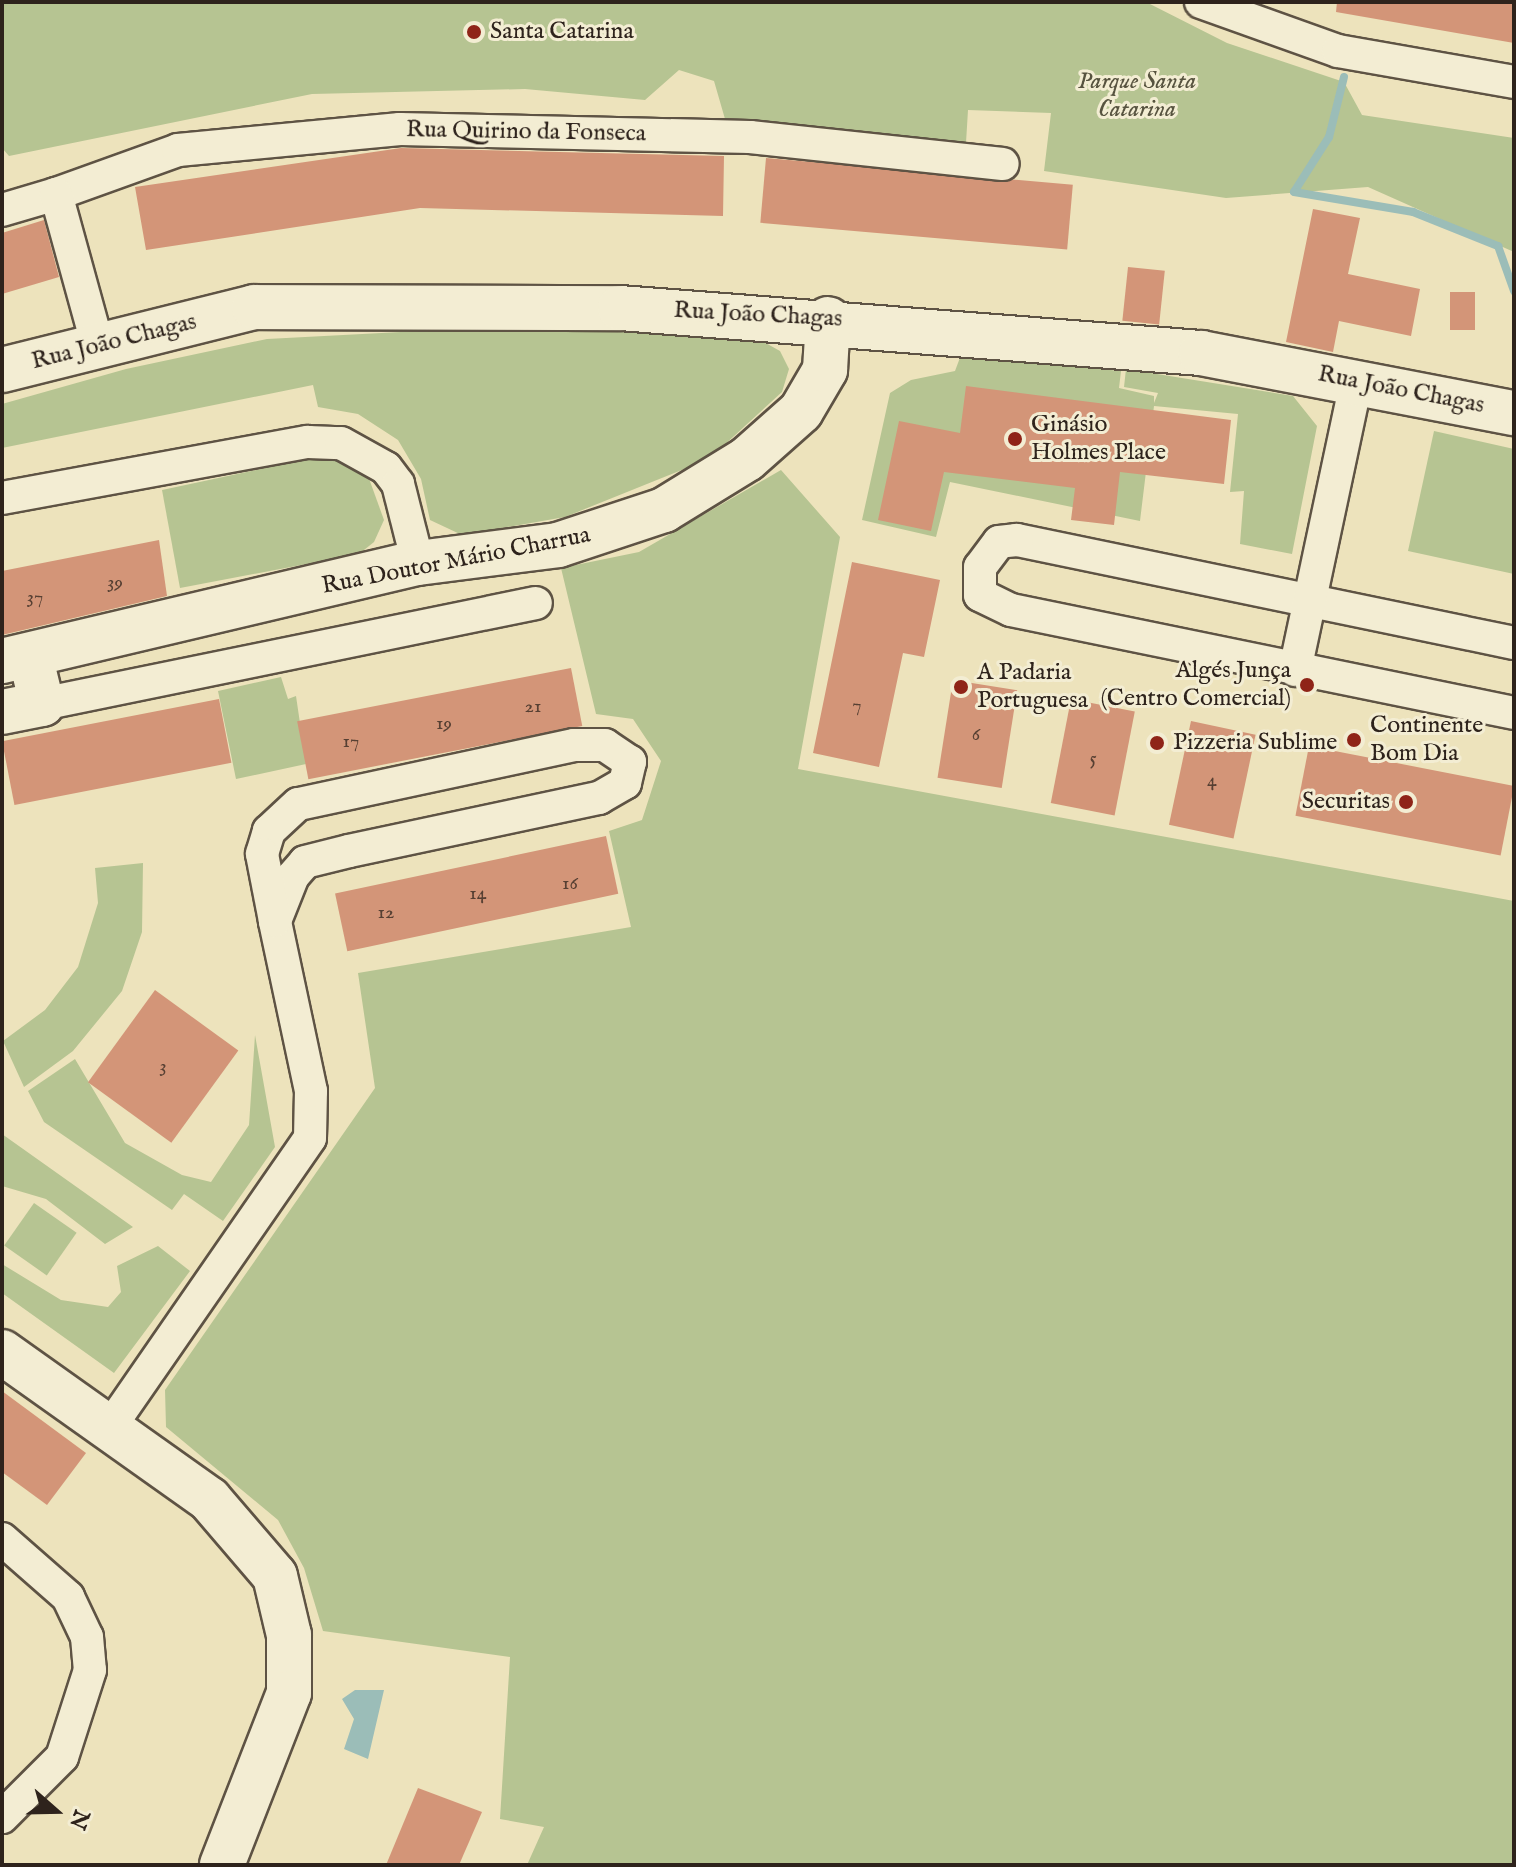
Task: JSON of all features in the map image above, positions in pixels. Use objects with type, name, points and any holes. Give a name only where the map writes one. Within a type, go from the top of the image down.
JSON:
[{"type":"street","points":[[1201,2],[1338,51],[1514,82]]},
{"type":"street","name":"Rua Quirino da Fonseca","points":[[2,210],[178,150],[400,129],[750,137],[1003,164]]},
{"type":"street","points":[[56,194],[98,346]]},
{"type":"street","name":"Rua João Chagas","points":[[2,370],[254,307],[620,308],[828,319],[1201,353],[1514,413]]},
{"type":"street","name":"Rua Doutor Mário Charrua","points":[[536,603],[22,708],[16,658],[418,563],[617,529],[714,481],[786,426],[817,389],[828,319]]},
{"type":"street","points":[[1295,670],[1356,382]]},
{"type":"street","points":[[2,498],[308,442],[341,443],[386,468],[398,484],[418,563]]},
{"type":"street","points":[[1514,643],[1017,540],[999,542],[980,567],[980,595],[998,606],[1514,713]]},
{"type":"street","points":[[110,1427],[310,1138],[311,1091],[275,921],[262,854],[269,831],[298,804],[574,745],[605,745],[630,762],[625,783],[599,798],[305,862],[275,921]]},
{"type":"street","points":[[2,1352],[110,1427],[240,1527],[283,1599],[289,1693],[222,1865]]},
{"type":"street","points":[[2,1817],[62,1757],[90,1670],[87,1637],[68,1597],[10,1544]]},
{"type":"green space","name":"Parque Santa Catarina","points":[[2,2],[1146,2],[1227,43],[1344,82],[1362,115],[1514,138],[1514,252],[1368,187],[1226,198],[1044,171],[1051,113],[968,110],[966,143],[725,119],[714,81],[679,70],[645,100],[525,89],[312,94],[9,156],[2,148]]},
{"type":"green space","points":[[514,326],[755,337],[780,351],[789,369],[782,392],[709,459],[565,517],[462,535],[430,520],[421,479],[398,440],[358,414],[318,407],[313,385],[2,448],[2,404],[126,369],[267,339]]},
{"type":"green space","name":"Ginásio Holmes Place","points":[[961,355],[1121,371],[1119,388],[1154,396],[1154,403],[1158,393],[1124,387],[1126,369],[1293,396],[1317,426],[1292,554],[1240,544],[1244,491],[1230,492],[1238,414],[1154,406],[1140,521],[950,482],[936,537],[862,520],[890,393],[911,380],[955,371]]},
{"type":"green space","points":[[1434,431],[1514,449],[1514,574],[1408,551]]},
{"type":"green space","points":[[327,455],[367,473],[384,520],[374,542],[359,554],[180,588],[162,490]]},
{"type":"green space","points":[[781,470],[840,537],[798,769],[1514,901],[1514,1865],[527,1865],[544,1827],[500,1819],[510,1657],[323,1631],[304,1568],[278,1520],[166,1427],[165,1390],[375,1088],[358,973],[631,927],[609,831],[642,820],[661,761],[633,719],[596,714],[561,568],[639,552]]},
{"type":"green space","points":[[281,677],[288,699],[296,696],[306,764],[236,779],[218,691]]},
{"type":"green space","points":[[143,863],[142,932],[122,991],[73,1051],[24,1087],[3,1041],[45,1010],[78,967],[98,903],[95,868]]},
{"type":"green space","points":[[255,1035],[275,1147],[223,1221],[184,1194],[172,1210],[44,1122],[28,1091],[75,1059],[125,1143],[182,1175],[211,1182],[249,1125]]},
{"type":"green space","points":[[2,1134],[133,1227],[105,1244],[46,1199],[2,1186]]},
{"type":"green space","points":[[34,1203],[77,1233],[47,1275],[4,1246]]},
{"type":"green space","points":[[158,1246],[190,1271],[114,1373],[2,1293],[2,1264],[61,1300],[108,1307],[121,1292],[117,1266]]},
{"type":"water","points":[[355,1690],[384,1690],[368,1759],[344,1749],[354,1719],[342,1699]]},
{"type":"building","points":[[1337,2],[1514,2],[1514,43],[1336,12]]},
{"type":"building","points":[[401,148],[724,156],[723,216],[420,208],[146,250],[135,187]]},
{"type":"building","points":[[766,158],[1073,185],[1067,250],[760,223]]},
{"type":"building","points":[[1313,209],[1360,218],[1348,274],[1420,289],[1411,336],[1339,321],[1333,352],[1286,342]]},
{"type":"building","points":[[44,220],[59,277],[2,294],[2,233]]},
{"type":"building","points":[[1128,267],[1165,271],[1159,325],[1122,321]]},
{"type":"building","points":[[1450,292],[1475,292],[1475,330],[1450,330]]},
{"type":"building","name":"Ginásio Holmes Place","points":[[966,386],[1231,420],[1224,484],[1120,472],[1114,525],[1071,520],[1075,488],[944,472],[931,531],[878,520],[899,421],[960,433]]},
{"type":"building","points":[[159,540],[167,596],[2,635],[2,571]]},
{"type":"building","points":[[852,562],[940,580],[924,657],[903,653],[879,767],[813,753]]},
{"type":"building","points":[[571,668],[582,726],[308,779],[297,721]]},
{"type":"building","points":[[953,680],[1017,690],[1002,788],[938,778]]},
{"type":"building","points":[[219,699],[231,763],[14,805],[2,741]]},
{"type":"building","points":[[1071,699],[1135,711],[1115,815],[1051,803]]},
{"type":"building","points":[[1191,721],[1256,735],[1234,838],[1169,825]]},
{"type":"building","name":"Securitas","points":[[1309,746],[1514,786],[1501,856],[1295,816]]},
{"type":"building","points":[[606,836],[618,894],[347,951],[335,894]]},
{"type":"building","points":[[155,990],[238,1051],[171,1143],[88,1082]]},
{"type":"building","points":[[2,1391],[86,1453],[47,1505],[2,1472]]},
{"type":"building","points":[[418,1788],[482,1812],[459,1865],[386,1865]]},
{"type":"waterway","points":[[1344,77],[1329,137],[1294,192],[1413,212],[1498,246],[1514,291]]},
{"type":"place","name":"Santa Catarina","points":[[474,32]]},
{"type":"place","name":"Ginásio Holmes Place","points":[[1015,439]]},
{"type":"place","name":"Algés Junça (Centro Comercial)","points":[[1307,685]]},
{"type":"place","name":"A Padaria Portuguesa","points":[[961,687]]},
{"type":"place","name":"Continente Bom Dia","points":[[1354,740]]},
{"type":"place","name":"Pizzeria Sublime","points":[[1157,743]]},
{"type":"place","name":"Securitas","points":[[1406,802]]}]
